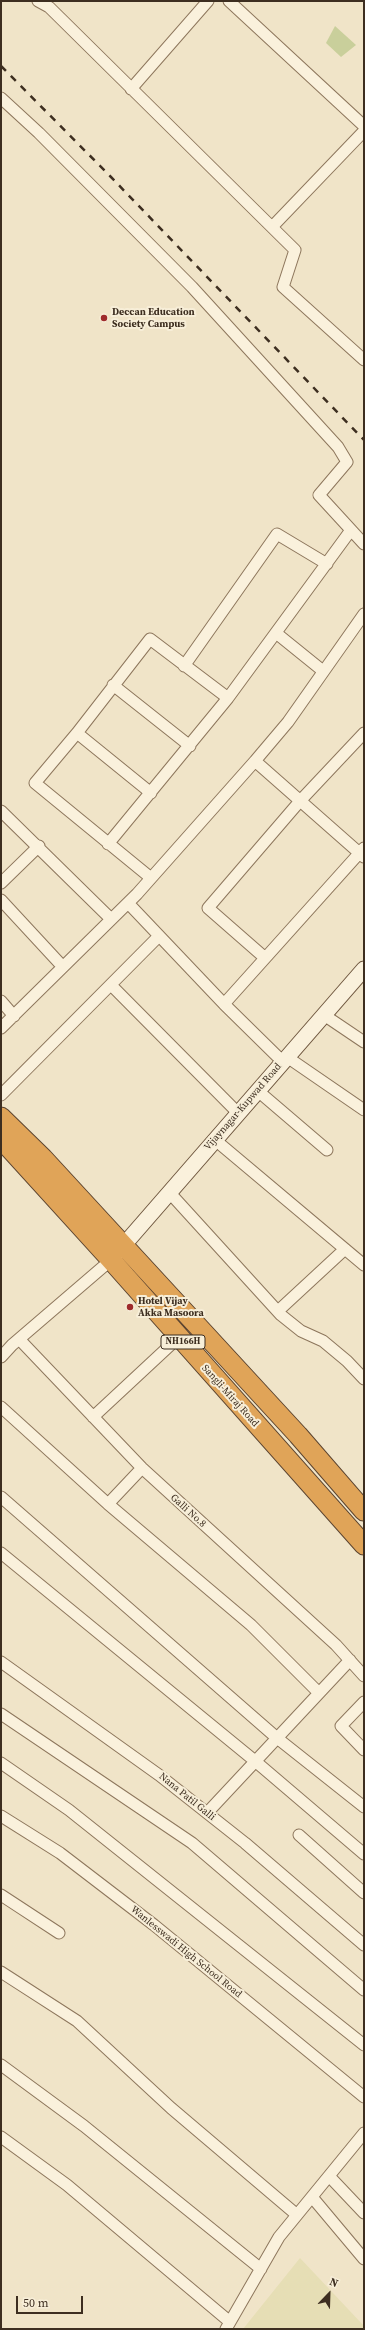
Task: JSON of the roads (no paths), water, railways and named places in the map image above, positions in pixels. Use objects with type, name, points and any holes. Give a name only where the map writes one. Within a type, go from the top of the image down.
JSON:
[{"type":"highway","name":"Sangli-Miraj Road","points":[[1,1117],[43,1158],[117,1253],[179,1337],[364,1545]]},
{"type":"highway","name":"Sangli-Miraj Road","points":[[1,1138],[298,1435],[364,1511]]},
{"type":"street","points":[[131,89],[208,1]]},
{"type":"street","points":[[229,1],[364,126]]},
{"type":"street","points":[[41,2],[49,7],[295,250],[283,286],[364,360]]},
{"type":"street","points":[[1,98],[39,133],[192,287],[338,447],[347,462],[319,495],[364,544]]},
{"type":"street","points":[[272,227],[364,131]]},
{"type":"street","points":[[108,844],[152,793],[228,698],[352,530]]},
{"type":"street","points":[[184,666],[277,534],[327,564]]},
{"type":"street","points":[[1,1028],[152,878],[255,761],[288,722],[364,614]]},
{"type":"street","points":[[276,633],[324,671]]},
{"type":"street","points":[[152,878],[108,844],[35,783],[78,733],[113,685],[150,639],[228,698]]},
{"type":"street","points":[[113,685],[190,746]]},
{"type":"street","points":[[78,733],[152,793]]},
{"type":"street","points":[[264,957],[208,908],[300,801],[364,733]]},
{"type":"street","points":[[224,1004],[264,957],[362,853],[255,761]]},
{"type":"street","points":[[1,811],[39,846],[111,919]]},
{"type":"street","points":[[1,884],[39,846]]},
{"type":"street","points":[[1,900],[63,967]]},
{"type":"street","points":[[128,903],[224,1004],[285,1059],[364,1110]]},
{"type":"street","points":[[1,1095],[159,936]]},
{"type":"street","name":"Vijaynagar-Kupwad Road","points":[[117,1253],[214,1139],[258,1091],[364,969]]},
{"type":"street","points":[[111,985],[238,1113]]},
{"type":"street","points":[[1,1001],[14,1016]]},
{"type":"street","points":[[324,1015],[364,1042]]},
{"type":"street","points":[[258,1091],[327,1150]]},
{"type":"street","points":[[214,1139],[364,1265]]},
{"type":"street","points":[[169,1192],[278,1311],[301,1331],[323,1341],[347,1361],[364,1379]]},
{"type":"street","points":[[278,1311],[345,1249]]},
{"type":"street","points":[[1,1357],[19,1339],[117,1253]]},
{"type":"street","points":[[93,1418],[179,1337]]},
{"type":"street","name":"Galli No.8","points":[[19,1339],[142,1468],[336,1645],[364,1676]]},
{"type":"street","points":[[1,1407],[108,1504],[251,1625],[320,1693]]},
{"type":"street","points":[[108,1504],[142,1468]]},
{"type":"street","points":[[1,1497],[277,1738],[364,1807]]},
{"type":"street","points":[[1,1553],[255,1761],[364,1854]]},
{"type":"street","points":[[207,1813],[350,1660]]},
{"type":"street","name":"Nana Patil Galli","points":[[1,1662],[159,1775],[207,1813],[364,1945]]},
{"type":"street","points":[[364,1702],[341,1726],[364,1750]]},
{"type":"street","points":[[1,1714],[192,1843],[364,1990]]},
{"type":"street","points":[[1,1763],[69,1810],[364,2045]]},
{"type":"street","name":"Wanlesswadi High School Road","points":[[1,1816],[60,1853],[154,1926],[364,2097]]},
{"type":"street","points":[[299,1835],[364,1893]]},
{"type":"street","points":[[1,1895],[60,1933]]},
{"type":"street","points":[[1,1972],[77,2022],[171,2108],[297,2215]]},
{"type":"street","points":[[1,2065],[84,2126],[261,2269]]},
{"type":"street","points":[[1,2137],[67,2185],[228,2326],[279,2237],[364,2133]]},
{"type":"street","points":[[329,2176],[364,2213]]},
{"type":"street","points":[[312,2198],[364,2259]]},
{"type":"railway","points":[[1,66],[110,176],[364,440]]},
{"type":"place","name":"Deccan Education Society Campus","points":[[104,318]]},
{"type":"place","name":"Hotel Vijay Akka Masoora","points":[[130,1307]]}]
